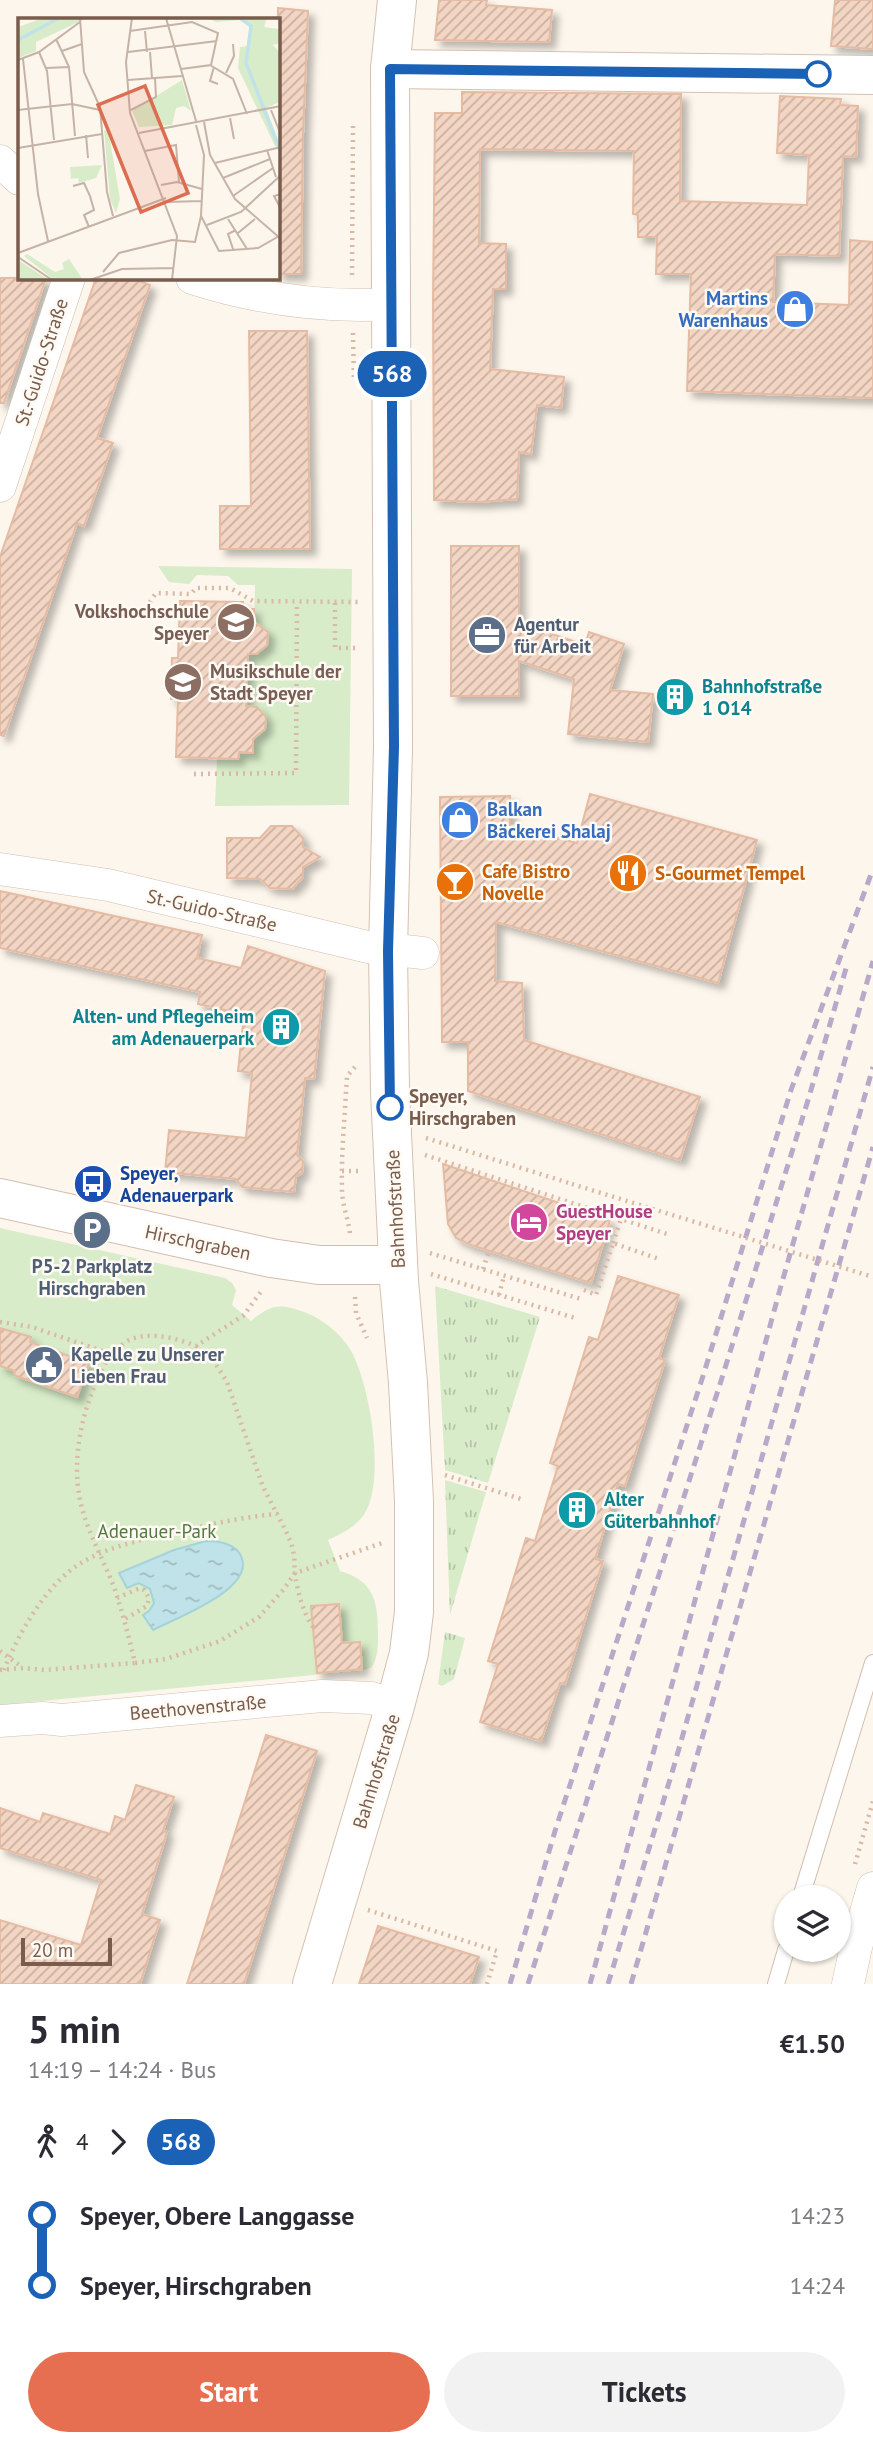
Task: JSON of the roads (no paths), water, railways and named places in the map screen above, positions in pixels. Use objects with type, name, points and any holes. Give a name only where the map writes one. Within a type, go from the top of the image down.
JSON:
[{"type":"main road","name":"Bahnhofstraße","points":[[312,1984],[395,1706],[409,1653],[414,1612],[414,1501],[408,1383],[415,1263],[405,1140],[406,952],[394,747],[390,69],[397,0]]},
{"type":"main road","points":[[390,69],[873,75]]},
{"type":"main road","name":"Hirschgraben","points":[[0,1198],[271,1258],[319,1265],[415,1263]]},
{"type":"street","points":[[0,161],[18,178]]},
{"type":"street","name":"St.-Guido-Straße","points":[[0,486],[68,280]]},
{"type":"street","points":[[199,280],[257,297],[369,306],[392,304]]},
{"type":"street","name":"St.-Guido-Straße","points":[[0,869],[108,886],[406,952]]},
{"type":"street","name":"Beethovenstraße","points":[[0,1721],[42,1718],[62,1720],[322,1696],[372,1698],[395,1706]]},
{"type":"street","points":[[848,1984],[873,1889]]},
{"type":"lane","points":[[805,1885],[873,1662]]},
{"type":"lane","points":[[776,1984],[782,1962]]},
{"type":"water","points":[[206,1541],[224,1543],[237,1550],[243,1567],[238,1579],[212,1600],[153,1630],[143,1615],[154,1603],[150,1589],[139,1583],[127,1588],[119,1573],[174,1550]]},
{"type":"railway","points":[[510,1984],[555,1831],[703,1376],[791,1090],[873,869]]},
{"type":"railway","points":[[590,1984],[873,961]]},
{"type":"railway","points":[[528,1984],[721,1381],[847,965]]},
{"type":"railway","points":[[608,1984],[674,1766],[873,1067]]},
{"type":"railway","points":[[631,1984],[873,1147]]},
{"type":"place","name":"Martins Warenhaus","points":[[795,309]]},
{"type":"place","name":"Volkshochschule Speyer","points":[[236,622]]},
{"type":"place","name":"Agentur für Arbeit","points":[[487,635]]},
{"type":"place","name":"Musikschule der Stadt Speyer","points":[[183,682]]},
{"type":"place","name":"Bahnhofstraße 1 O14","points":[[675,697]]},
{"type":"place","name":"Balkan Bäckerei Shalaj","points":[[460,820]]},
{"type":"place","name":"S-Gourmet Tempel","points":[[628,873]]},
{"type":"place","name":"Cafe Bistro Novelle","points":[[455,882]]},
{"type":"place","name":"Alten- und Pflegeheim am Adenauerpark","points":[[281,1027]]},
{"type":"place","name":"Speyer, Hirschgraben","points":[[390,1107]]},
{"type":"place","name":"Speyer, Adenauerpark","points":[[93,1184]]},
{"type":"place","name":"GuestHouse Speyer","points":[[529,1222]]},
{"type":"place","name":"P5-2 Parkplatz Hirschgraben","points":[[92,1230]]},
{"type":"place","name":"Kapelle zu Unserer Lieben Frau","points":[[44,1365]]},
{"type":"place","name":"Alter Güterbahnhof","points":[[577,1510]]},
{"type":"park label","name":"Adenauer-Park","points":[[157,1531]]}]
